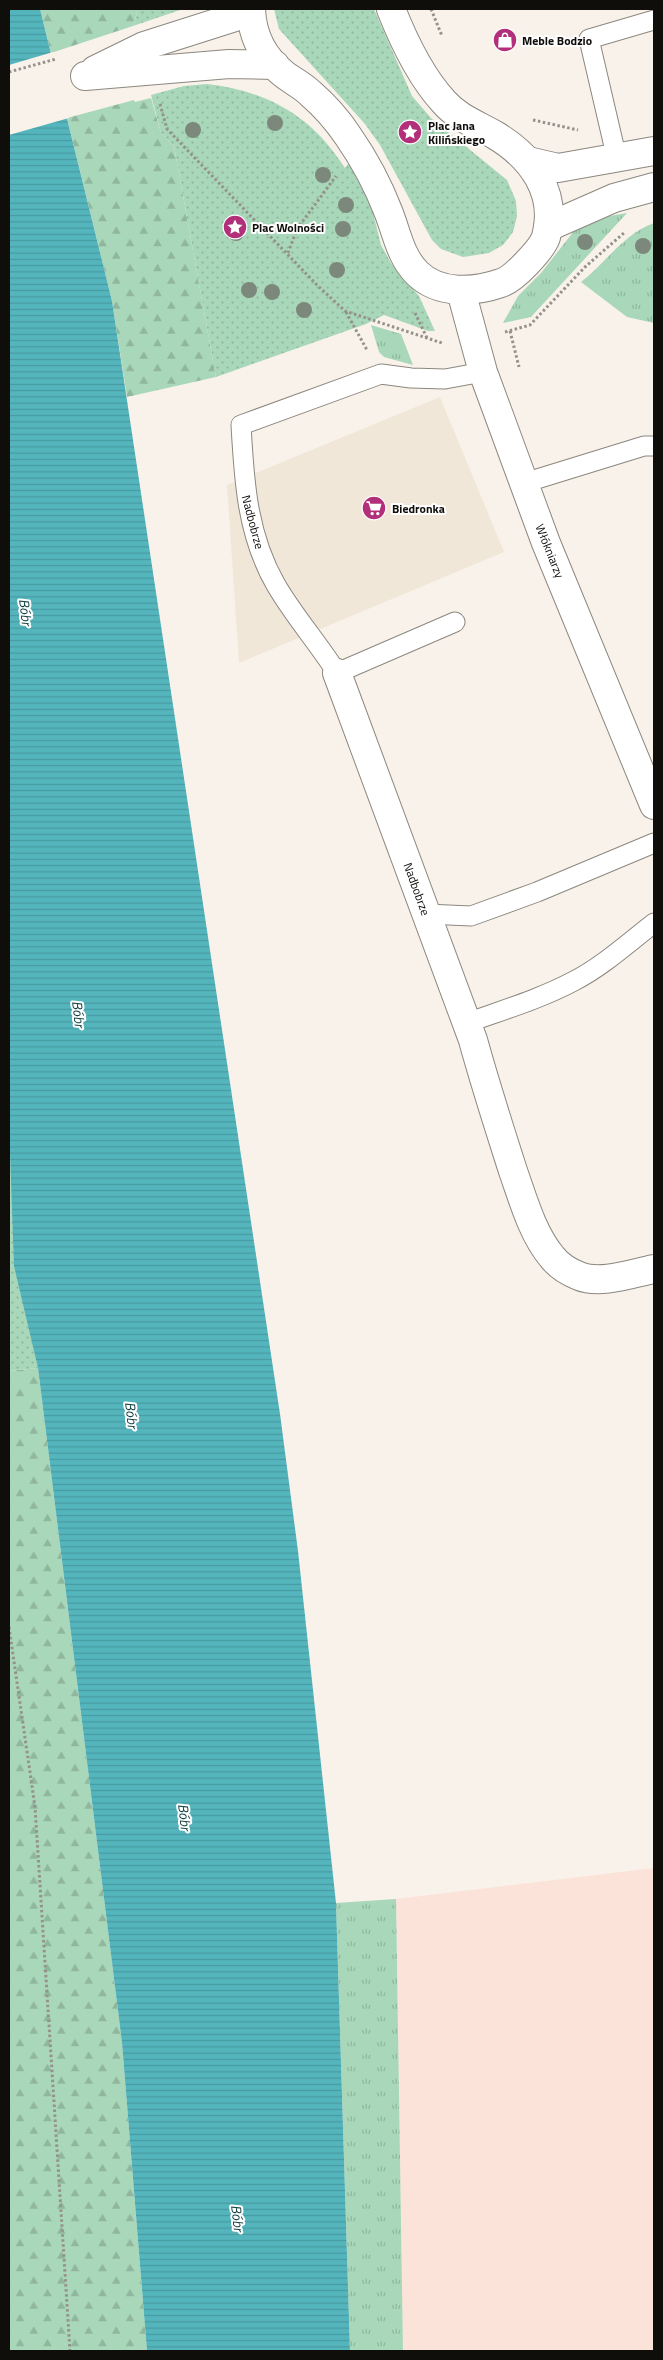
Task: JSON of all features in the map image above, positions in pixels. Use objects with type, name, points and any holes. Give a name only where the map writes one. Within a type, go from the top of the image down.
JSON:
[{"type":"street","points":[[274,65],[229,64],[85,76],[144,46],[251,10],[256,38],[274,65],[310,93],[347,135],[376,184],[403,255],[418,274],[437,286],[461,291],[503,283],[534,256],[544,242],[551,216],[546,191],[528,161],[496,135],[470,123],[445,104],[423,78],[391,9]]},
{"type":"street","points":[[528,161],[558,168],[654,151]]},
{"type":"street","points":[[548,227],[614,198],[654,187]]},
{"type":"street","name":"Włókniarzy","points":[[461,291],[483,372],[546,543],[654,805]]},
{"type":"street","name":"Nadbobrze","points":[[337,673],[467,1023],[522,1197],[540,1240],[552,1257],[564,1269],[581,1278],[607,1278],[654,1269]]},
{"type":"lane","points":[[617,159],[589,39],[654,20]]},
{"type":"lane","points":[[381,374],[411,378],[445,379],[483,372]]},
{"type":"lane","name":"Nadbobrze","points":[[337,673],[289,604],[262,558],[244,489],[241,425],[381,374]]},
{"type":"lane","points":[[524,483],[644,446],[654,446]]},
{"type":"lane","points":[[337,673],[455,622]]},
{"type":"lane","points":[[426,914],[471,916],[537,892],[654,843]]},
{"type":"lane","points":[[467,1023],[542,996],[574,981],[600,965],[654,923]]},
{"type":"path","points":[[431,9],[445,43]]},
{"type":"path","points":[[9,72],[60,58]]},
{"type":"path","points":[[159,102],[167,129],[288,253],[316,285],[345,311],[381,374]]},
{"type":"path","points":[[527,118],[580,130],[609,129]]},
{"type":"path","points":[[288,253],[297,229],[338,172]]},
{"type":"path","points":[[345,311],[440,344],[530,325],[585,267],[632,227]]},
{"type":"path","points":[[9,1627],[35,1807],[70,2351]]},
{"type":"shaded area","name":"Biedronka","points":[[440,397],[504,552],[239,663],[227,485]]},
{"type":"shaded area","points":[[654,1868],[654,2351],[403,2351],[396,1899]]},
{"type":"green space","points":[[40,9],[138,9],[133,26],[51,53]]},
{"type":"green space","points":[[138,9],[183,9],[133,26]]},
{"type":"green space","name":"Plac Jana Kilińskiego","points":[[274,9],[374,9],[412,96],[431,118],[507,180],[516,201],[517,216],[513,232],[503,245],[489,253],[463,257],[441,249],[432,240],[380,145],[365,124],[279,29]]},
{"type":"green space","name":"Plac Wolności","points":[[207,84],[229,87],[269,100],[303,120],[332,150],[345,168],[351,160],[372,209],[381,245],[391,263],[419,296],[435,331],[428,331],[384,315],[366,324],[216,377],[174,146],[161,133],[151,95],[184,86]]},
{"type":"green space","points":[[151,98],[161,133],[174,146],[216,377],[127,397],[112,301],[67,118],[134,100],[135,102]]},
{"type":"green space","points":[[627,213],[531,317],[503,323],[518,296],[541,273],[578,226],[593,219]]},
{"type":"green space","points":[[654,223],[654,323],[627,317],[581,282],[624,241]]},
{"type":"green space","points":[[371,325],[401,334],[413,365],[384,357],[379,352]]},
{"type":"green space","points":[[9,1123],[29,1322],[38,1368],[9,1371]]},
{"type":"green space","points":[[38,1368],[122,2043],[147,2351],[9,2351],[9,1371]]},
{"type":"green space","points":[[396,1899],[403,2351],[350,2351],[336,1903]]},
{"type":"water","name":"Bóbr","points":[[9,9],[40,9],[112,301],[280,1414],[298,1551],[336,1903],[350,2351],[147,2351],[122,2043],[38,1368],[14,1266],[9,1123]]},
{"type":"pier","points":[[53,52],[69,118],[9,135],[9,65]]},
{"type":"place","name":"Meble Bodzio","points":[[505,40]]},
{"type":"place","name":"Plac Jana Kilińskiego","points":[[410,132]]},
{"type":"place","name":"Plac Wolności","points":[[235,227]]},
{"type":"place","name":"Biedronka","points":[[374,508]]}]
